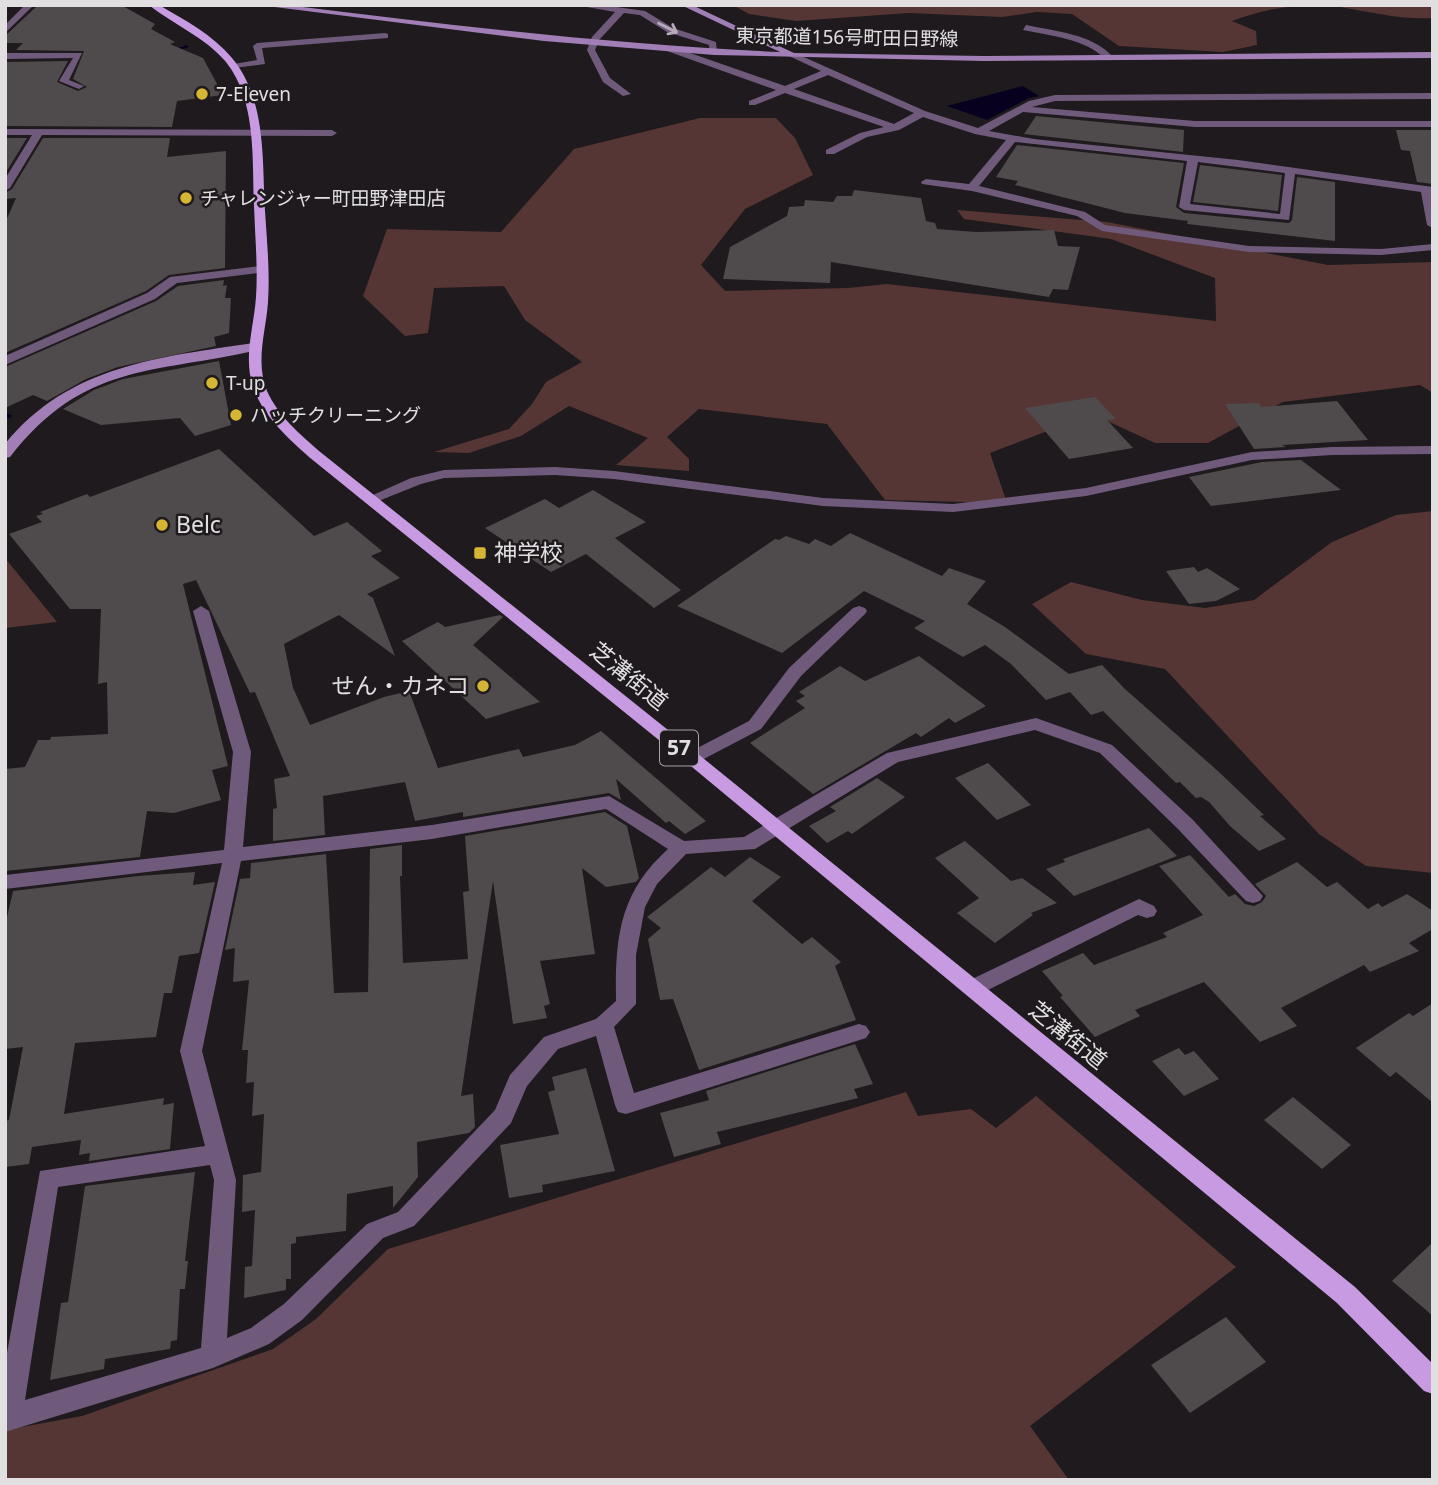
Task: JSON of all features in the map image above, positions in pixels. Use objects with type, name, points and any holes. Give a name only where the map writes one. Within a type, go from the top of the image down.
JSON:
[{"type":"main road","name":"芝溝街道","points":[[153,5],[204,36],[233,65],[248,90],[257,134],[261,307],[254,347],[259,386],[273,411],[296,438],[692,758],[1346,1295],[1433,1382]]},
{"type":"main road","name":"東京都道156号町田日野線","points":[[263,5],[592,43],[794,56],[1433,55]]},
{"type":"main road","points":[[685,5],[794,56]]},
{"type":"main road","points":[[5,454],[39,415],[75,391],[124,373],[254,347]]},
{"type":"street","points":[[5,30],[30,5]]},
{"type":"street","points":[[580,5],[621,11],[645,9],[670,30],[713,44],[713,52]]},
{"type":"street","points":[[621,11],[592,43],[591,50],[606,80],[626,94]]},
{"type":"street","points":[[1026,28],[1092,45],[1104,51],[1108,57]]},
{"type":"street","points":[[233,65],[262,62],[257,46],[385,36]]},
{"type":"street","points":[[670,49],[785,87],[895,128]]},
{"type":"street","points":[[5,56],[79,55],[64,81],[79,86]]},
{"type":"street","points":[[794,56],[922,113],[979,132],[1429,190],[1433,225]]},
{"type":"street","points":[[752,103],[785,87],[827,72]]},
{"type":"street","points":[[979,132],[1042,100],[1055,98],[1121,100],[1296,94],[1433,96]]},
{"type":"street","points":[[1022,109],[1195,124],[1433,124]]},
{"type":"street","points":[[830,152],[864,135],[895,128],[922,113]]},
{"type":"street","points":[[5,132],[332,133]]},
{"type":"street","points":[[5,188],[39,132]]},
{"type":"street","points":[[972,188],[1013,138]]},
{"type":"street","points":[[1192,159],[1184,207],[1285,218],[1290,172]]},
{"type":"street","points":[[926,181],[972,188],[1081,214],[1102,228],[1249,249],[1381,253],[1433,247]]},
{"type":"street","points":[[5,361],[151,296],[174,279],[261,270]]},
{"type":"street","points":[[370,499],[416,481],[444,474],[555,471],[823,502],[953,508],[1086,492],[1252,456],[1332,451],[1433,450]]},
{"type":"street","points":[[201,611],[242,752],[233,855],[191,1052],[225,1180],[213,1356]]},
{"type":"street","points":[[692,758],[755,725],[795,673],[859,611]]},
{"type":"street","points":[[5,882],[432,832],[608,802],[681,848],[748,844],[893,757],[1036,724],[1107,748],[1253,895]]},
{"type":"street","points":[[218,1154],[48,1178],[7,1419],[213,1356],[260,1336],[293,1312],[375,1231],[405,1219],[503,1116],[518,1081],[551,1043],[603,1025],[626,1004],[625,970],[635,906],[650,878],[681,848]]},
{"type":"street","points":[[973,988],[1139,906],[1147,911]]},
{"type":"street","points":[[603,1025],[626,1105],[859,1032]]},
{"type":"shaded area","points":[[733,5],[1313,5],[1285,7],[1232,21],[1256,31],[1257,45],[1223,52],[1119,46],[1072,14],[1037,12],[1002,17],[909,13],[796,21],[749,14]]},
{"type":"shaded area","points":[[1313,5],[1433,5],[1433,18],[1398,17]]},
{"type":"shaded area","points":[[1023,86],[1039,96],[1029,98],[987,120],[947,106]]},
{"type":"shaded area","points":[[700,118],[776,118],[795,138],[813,175],[745,209],[701,265],[725,291],[848,288],[887,284],[1216,321],[1215,278],[1111,239],[964,219],[957,210],[1107,222],[1328,265],[1433,262],[1433,393],[1420,385],[1283,402],[1208,443],[1155,443],[1092,414],[990,453],[1007,503],[885,500],[827,424],[699,409],[667,437],[689,459],[689,471],[616,465],[648,438],[569,406],[521,436],[469,453],[434,452],[509,429],[532,404],[546,382],[582,362],[525,320],[504,286],[434,288],[428,333],[405,336],[363,296],[387,229],[501,232],[574,149]]},
{"type":"shaded area","points":[[1433,511],[1433,873],[1366,866],[1319,834],[1165,669],[1086,654],[1032,604],[1071,582],[1142,600],[1205,608],[1254,600],[1332,542],[1396,515]]},
{"type":"shaded area","points":[[5,558],[57,622],[5,628]]},
{"type":"shaded area","points":[[906,1092],[918,1116],[971,1109],[996,1128],[1036,1096],[1236,1267],[1030,1426],[1069,1480],[5,1480],[5,1430],[82,1416],[273,1349],[316,1319],[388,1249]]},
{"type":"building","points":[[121,5],[155,24],[151,29],[175,42],[170,44],[203,58],[223,95],[177,101],[172,127],[5,126],[5,62],[68,61],[57,82],[78,91],[87,87],[73,79],[84,51],[16,50],[23,43],[5,43],[5,36],[36,7]]},
{"type":"building","points":[[1036,116],[1184,130],[1183,152],[1024,134]]},
{"type":"building","points":[[1396,130],[1433,130],[1433,184],[1417,182],[1410,151],[1401,150]]},
{"type":"building","points":[[5,138],[27,138],[5,174]]},
{"type":"building","points":[[43,138],[170,138],[167,157],[226,151],[225,268],[169,275],[146,291],[5,353],[5,223],[16,198],[5,199],[5,193],[12,189]]},
{"type":"building","points":[[1017,145],[1184,163],[1176,207],[1184,213],[1289,223],[1292,220],[1297,177],[1335,182],[1335,241],[1187,224],[1188,221],[1125,213],[1015,185],[1018,181],[996,177]]},
{"type":"building","points":[[1200,165],[1282,175],[1278,211],[1193,202]]},
{"type":"building","points":[[854,190],[921,198],[926,221],[935,223],[937,229],[976,232],[1054,230],[1058,246],[1080,247],[1068,290],[1053,289],[1049,297],[831,262],[830,283],[723,279],[730,247],[787,216],[789,207],[804,206],[805,200],[833,202],[837,196],[852,196]]},
{"type":"building","points":[[224,280],[223,286],[227,285],[225,298],[231,298],[229,333],[214,337],[216,346],[118,367],[86,379],[47,401],[33,395],[5,408],[5,367],[156,301],[178,286]]},
{"type":"building","points":[[219,361],[231,425],[195,436],[180,418],[101,425],[63,409],[94,390],[123,379]]},
{"type":"building","points":[[1095,397],[1116,419],[1107,420],[1133,448],[1069,459],[1025,408]]},
{"type":"building","points":[[1337,401],[1368,440],[1254,449],[1225,404],[1259,403],[1261,407]]},
{"type":"building","points":[[219,449],[314,536],[347,522],[382,551],[371,556],[400,578],[367,594],[373,598],[395,656],[339,615],[284,644],[293,688],[310,725],[384,697],[409,691],[438,768],[519,749],[523,757],[575,745],[601,731],[706,821],[685,834],[669,821],[666,823],[616,779],[621,800],[609,793],[463,817],[463,812],[415,821],[405,782],[323,796],[325,835],[273,841],[273,809],[277,808],[274,779],[290,776],[255,692],[250,693],[196,580],[183,584],[228,766],[212,770],[221,800],[174,813],[147,811],[140,857],[5,871],[5,769],[25,767],[38,740],[108,734],[107,682],[98,684],[101,609],[70,609],[9,534],[42,522],[36,516],[43,514],[40,512],[87,494],[90,497]]},
{"type":"building","points":[[1301,460],[1341,490],[1211,506],[1189,477],[1262,462]]},
{"type":"building","points":[[593,490],[646,522],[615,538],[681,590],[654,608],[586,554],[551,572],[485,528],[545,499],[559,508]]},
{"type":"building","points":[[850,533],[942,576],[949,568],[986,581],[967,604],[1005,627],[1069,674],[1102,665],[1125,689],[1219,772],[1264,815],[1260,816],[1286,839],[1259,851],[1230,826],[1209,802],[1201,797],[1196,798],[1180,782],[1176,783],[1103,711],[1091,715],[1070,692],[1046,700],[1011,664],[985,645],[963,657],[914,628],[925,621],[864,591],[782,653],[677,606],[775,539],[786,536],[809,544],[815,539],[831,546]]},
{"type":"building","points":[[1194,567],[1198,572],[1207,568],[1240,589],[1216,601],[1189,604],[1166,571]]},
{"type":"building","points":[[500,615],[503,617],[473,645],[540,702],[486,719],[402,641],[438,622],[445,627]]},
{"type":"building","points":[[919,656],[986,706],[955,723],[949,718],[921,737],[916,733],[813,794],[750,743],[805,708],[796,701],[805,696],[799,692],[840,666],[865,681]]},
{"type":"building","points":[[988,763],[1031,805],[997,820],[955,778]]},
{"type":"building","points":[[877,778],[905,797],[852,834],[848,831],[827,843],[809,826],[836,811],[830,807]]},
{"type":"building","points":[[605,812],[627,826],[639,878],[636,882],[606,887],[582,868],[595,954],[540,961],[550,1004],[544,1006],[547,1018],[513,1024],[493,881],[461,1096],[473,1094],[475,1127],[469,1133],[417,1142],[418,1177],[393,1208],[393,1186],[347,1194],[346,1231],[296,1237],[296,1243],[291,1244],[291,1279],[286,1279],[286,1290],[244,1298],[245,1267],[252,1266],[255,1210],[242,1212],[243,1175],[261,1172],[264,1114],[252,1116],[254,1082],[246,1083],[248,1050],[242,1050],[249,980],[233,982],[235,948],[225,950],[240,879],[250,878],[251,863],[326,854],[334,993],[368,992],[370,849],[402,845],[400,876],[403,963],[468,959],[463,892],[469,891],[465,836]]},
{"type":"building","points":[[1149,828],[1177,856],[1074,896],[1046,869],[1065,862],[1063,859]]},
{"type":"building","points":[[965,841],[1011,881],[1022,878],[1057,903],[1031,913],[1033,915],[995,943],[957,913],[979,898],[935,858]]},
{"type":"building","points":[[1190,855],[1229,897],[1235,894],[1245,904],[1254,906],[1266,896],[1255,884],[1297,862],[1327,887],[1337,882],[1368,909],[1378,903],[1382,907],[1407,894],[1433,911],[1433,929],[1409,943],[1419,951],[1370,972],[1364,965],[1281,1008],[1297,1026],[1260,1042],[1204,982],[1135,1010],[1140,1016],[1095,1037],[1060,997],[1063,996],[1042,971],[1083,953],[1094,965],[1167,937],[1163,933],[1203,915],[1159,866]]},
{"type":"building","points":[[750,857],[781,877],[752,901],[802,944],[812,937],[841,962],[835,966],[856,1020],[699,1070],[673,999],[660,1000],[648,939],[661,928],[647,917],[711,867],[725,877]]},
{"type":"building","points":[[195,872],[193,885],[215,882],[199,953],[179,956],[172,993],[164,993],[156,1037],[75,1043],[64,1114],[164,1098],[163,1105],[174,1103],[170,1149],[89,1161],[90,1153],[79,1155],[81,1140],[32,1147],[29,1164],[5,1167],[5,1121],[9,1120],[23,1047],[5,1049],[5,926],[13,891]]},
{"type":"building","points":[[1433,1003],[1433,1103],[1396,1072],[1390,1077],[1356,1048],[1409,1013],[1413,1016]]},
{"type":"building","points":[[855,1044],[873,1084],[854,1089],[858,1098],[717,1132],[721,1144],[674,1157],[660,1113],[709,1100],[706,1091]]},
{"type":"building","points":[[1179,1048],[1185,1055],[1194,1051],[1219,1079],[1184,1096],[1152,1061]]},
{"type":"building","points":[[586,1068],[615,1171],[542,1185],[543,1192],[509,1198],[500,1145],[559,1134],[548,1092],[555,1090],[552,1077]]},
{"type":"building","points":[[1293,1097],[1351,1145],[1322,1169],[1264,1120]]},
{"type":"building","points":[[195,1172],[185,1261],[188,1261],[185,1289],[180,1289],[177,1340],[171,1341],[170,1349],[105,1359],[104,1369],[50,1380],[61,1303],[68,1302],[85,1186]]},
{"type":"building","points":[[1433,1242],[1433,1316],[1392,1281]]},
{"type":"building","points":[[1226,1317],[1266,1362],[1190,1413],[1151,1365]]},
{"type":"waterway","points":[[168,52],[187,46]]},
{"type":"waterway","points":[[5,415],[9,416]]},
{"type":"place","name":"7-Eleven","points":[[202,94]]},
{"type":"place","name":"チャレンジャー町田野津田店","points":[[186,198]]},
{"type":"place","name":"T-up","points":[[212,383]]},
{"type":"place","name":"ハッチクリーニング","points":[[236,415]]},
{"type":"place","name":"Belc","points":[[162,525]]},
{"type":"place","name":"神学校","points":[[480,553]]},
{"type":"place","name":"せん・カネコ","points":[[483,686]]}]
